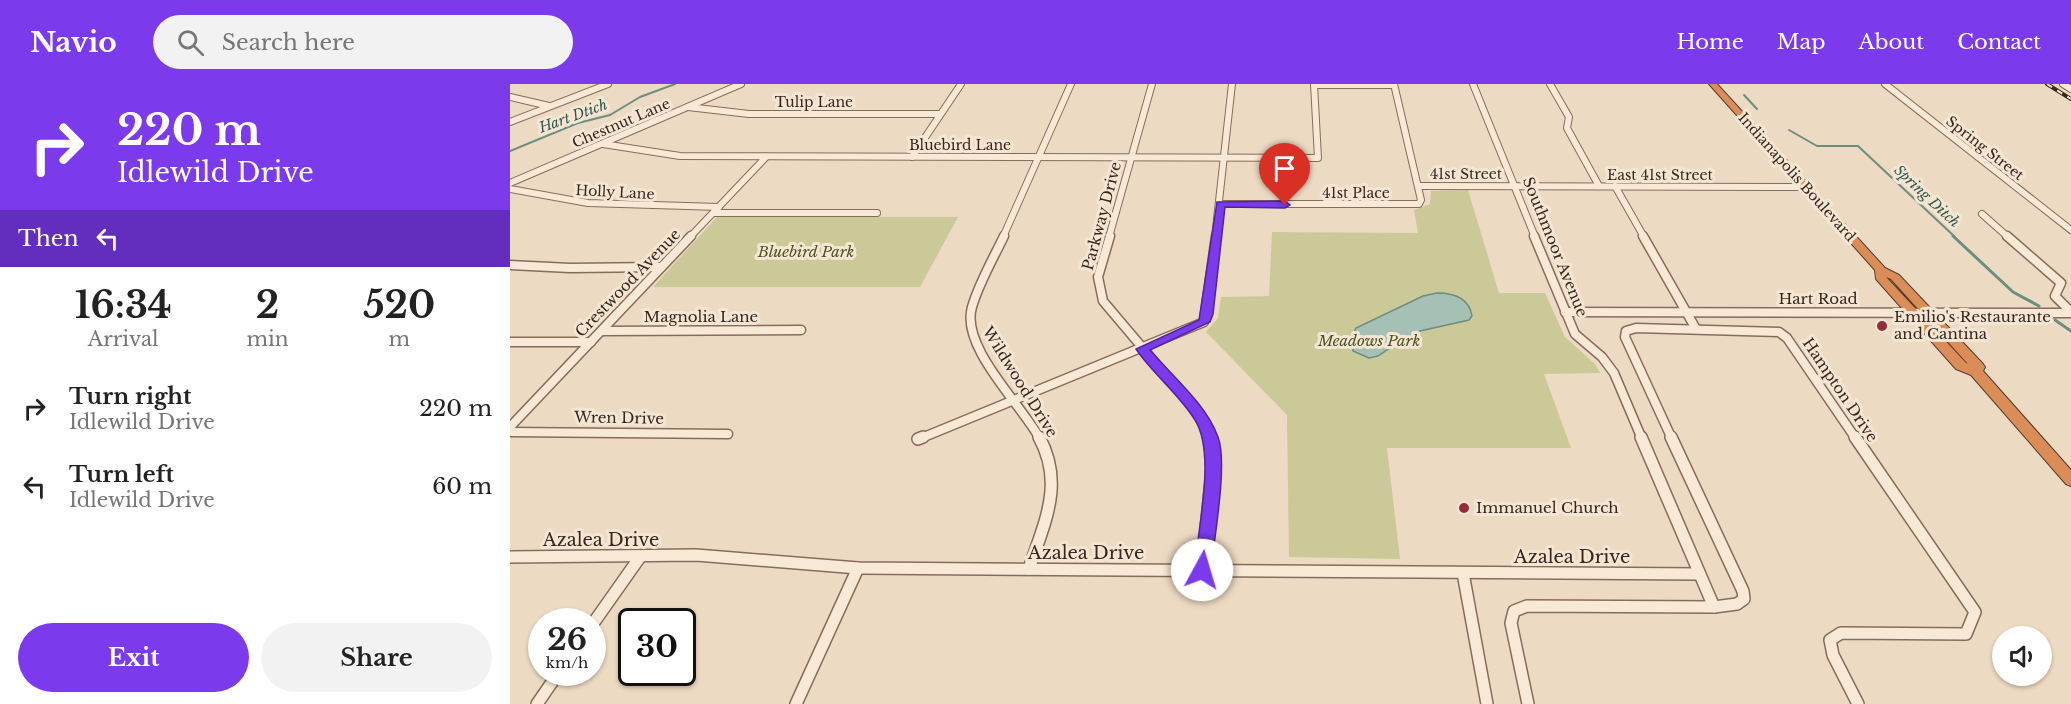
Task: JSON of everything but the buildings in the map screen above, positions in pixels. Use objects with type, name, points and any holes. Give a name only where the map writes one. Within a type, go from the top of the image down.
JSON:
[{"type":"highway","name":"Indianapolis Boulevard","points":[[1713,84],[1881,270],[1895,277],[1978,367],[1976,372]]},
{"type":"highway","name":"Indianapolis Boulevard","points":[[1881,270],[1880,277],[1912,313],[1961,366],[1976,372],[2071,480]]},
{"type":"street","points":[[510,122],[608,84]]},
{"type":"street","name":"Chestnut Lane","points":[[510,183],[741,84]]},
{"type":"street","points":[[912,157],[961,84]]},
{"type":"street","name":"Wildwood Drive","points":[[1029,569],[1052,490],[1052,469],[1044,449],[977,346],[969,322],[971,309],[1071,84]]},
{"type":"street","name":"Parkway Drive","points":[[1152,84],[1098,278],[1098,288],[1100,298],[1107,308],[1201,417],[1211,439],[1214,460],[1202,570]]},
{"type":"street","points":[[918,439],[1204,322],[1207,314],[1220,204],[1232,84]]},
{"type":"street","name":"Southmoor Avenue","points":[[1473,84],[1575,334],[1602,357],[1614,373],[1699,574]]},
{"type":"street","points":[[1550,84],[1569,117],[1567,128],[1599,186]]},
{"type":"street","name":"Spring Street","points":[[1885,84],[2071,230]]},
{"type":"street","points":[[2063,84],[2071,89]]},
{"type":"street","points":[[1314,85],[1394,85],[1418,186]]},
{"type":"street","name":"Bluebird Lane","points":[[603,144],[633,151],[680,156],[1318,158],[1314,85]]},
{"type":"street","points":[[510,97],[549,106]]},
{"type":"street","name":"Tulip Lane","points":[[688,107],[749,114],[940,114]]},
{"type":"street","name":"Crestwood Avenue","points":[[510,427],[766,157]]},
{"type":"street","name":"41st Street","points":[[1418,186],[1514,186]]},
{"type":"street","name":"41st Place","points":[[1220,204],[1419,204],[1421,200],[1418,186]]},
{"type":"street","name":"East 41st Street","points":[[1514,186],[1806,188]]},
{"type":"street","points":[[1615,186],[1696,329]]},
{"type":"street","name":"Holly Lane","points":[[510,189],[573,202],[616,207],[877,213]]},
{"type":"street","points":[[1992,213],[1982,214],[2061,283],[2055,296],[2071,313]]},
{"type":"street","points":[[510,265],[570,268],[662,267]]},
{"type":"street","name":"Hart Road","points":[[1565,312],[2071,313]]},
{"type":"street","name":"Hampton Drive","points":[[1528,704],[1510,623],[1514,611],[1527,606],[1714,607],[1737,604],[1744,599],[1743,591],[1625,337],[1626,331],[1636,328],[1779,332],[1787,339],[1975,612],[1966,634],[1841,633],[1830,640],[1833,655],[1858,704]]},
{"type":"street","name":"Magnolia Lane","points":[[602,331],[801,330]]},
{"type":"street","points":[[510,342],[591,342]]},
{"type":"street","name":"Wren Drive","points":[[510,432],[728,434]]},
{"type":"street","name":"Azalea Drive","points":[[510,557],[759,558],[806,566],[858,568],[1699,574]]},
{"type":"street","points":[[604,608],[640,557]]},
{"type":"street","points":[[796,704],[858,568]]},
{"type":"street","points":[[1463,573],[1486,704]]},
{"type":"street","points":[[1699,574],[1714,607]]},
{"type":"street","points":[[537,704],[550,686]]},
{"type":"green space","name":"Meadows Park","points":[[1468,190],[1499,293],[1545,293],[1565,337],[1595,364],[1600,373],[1544,374],[1571,448],[1387,448],[1400,559],[1289,557],[1287,415],[1206,332],[1218,318],[1221,297],[1269,296],[1272,232],[1418,233],[1414,210],[1430,204],[1431,191]]},
{"type":"green space","name":"Bluebird Park","points":[[717,217],[958,217],[920,287],[653,287]]},
{"type":"shaded area","points":[[1437,293],[1449,294],[1464,300],[1472,316],[1469,320],[1420,331],[1378,356],[1369,358],[1353,351],[1353,335],[1356,328],[1423,296]]},
{"type":"waterway","name":"Hart Dtich","points":[[510,151],[578,123],[610,115],[640,97],[675,84]]},
{"type":"waterway","name":"Spring Ditch","points":[[1744,95],[1757,109]]},
{"type":"waterway","name":"Spring Ditch","points":[[1789,130],[1817,146],[1858,146],[1955,237]]},
{"type":"waterway","name":"Spring Ditch","points":[[1953,236],[2013,292],[2039,306]]},
{"type":"waterway","points":[[2055,320],[2071,331]]},
{"type":"railway","points":[[2047,84],[2071,99]]},
{"type":"place","name":"Emilio's Restaurante and Cantina","points":[[1882,326]]},
{"type":"place","name":"Immanuel Church","points":[[1464,508]]},
{"type":"route","points":[[1202,570],[1214,460],[1211,439],[1201,417],[1142,349],[1195,328],[1204,322],[1207,314],[1220,204],[1285,205]]}]
